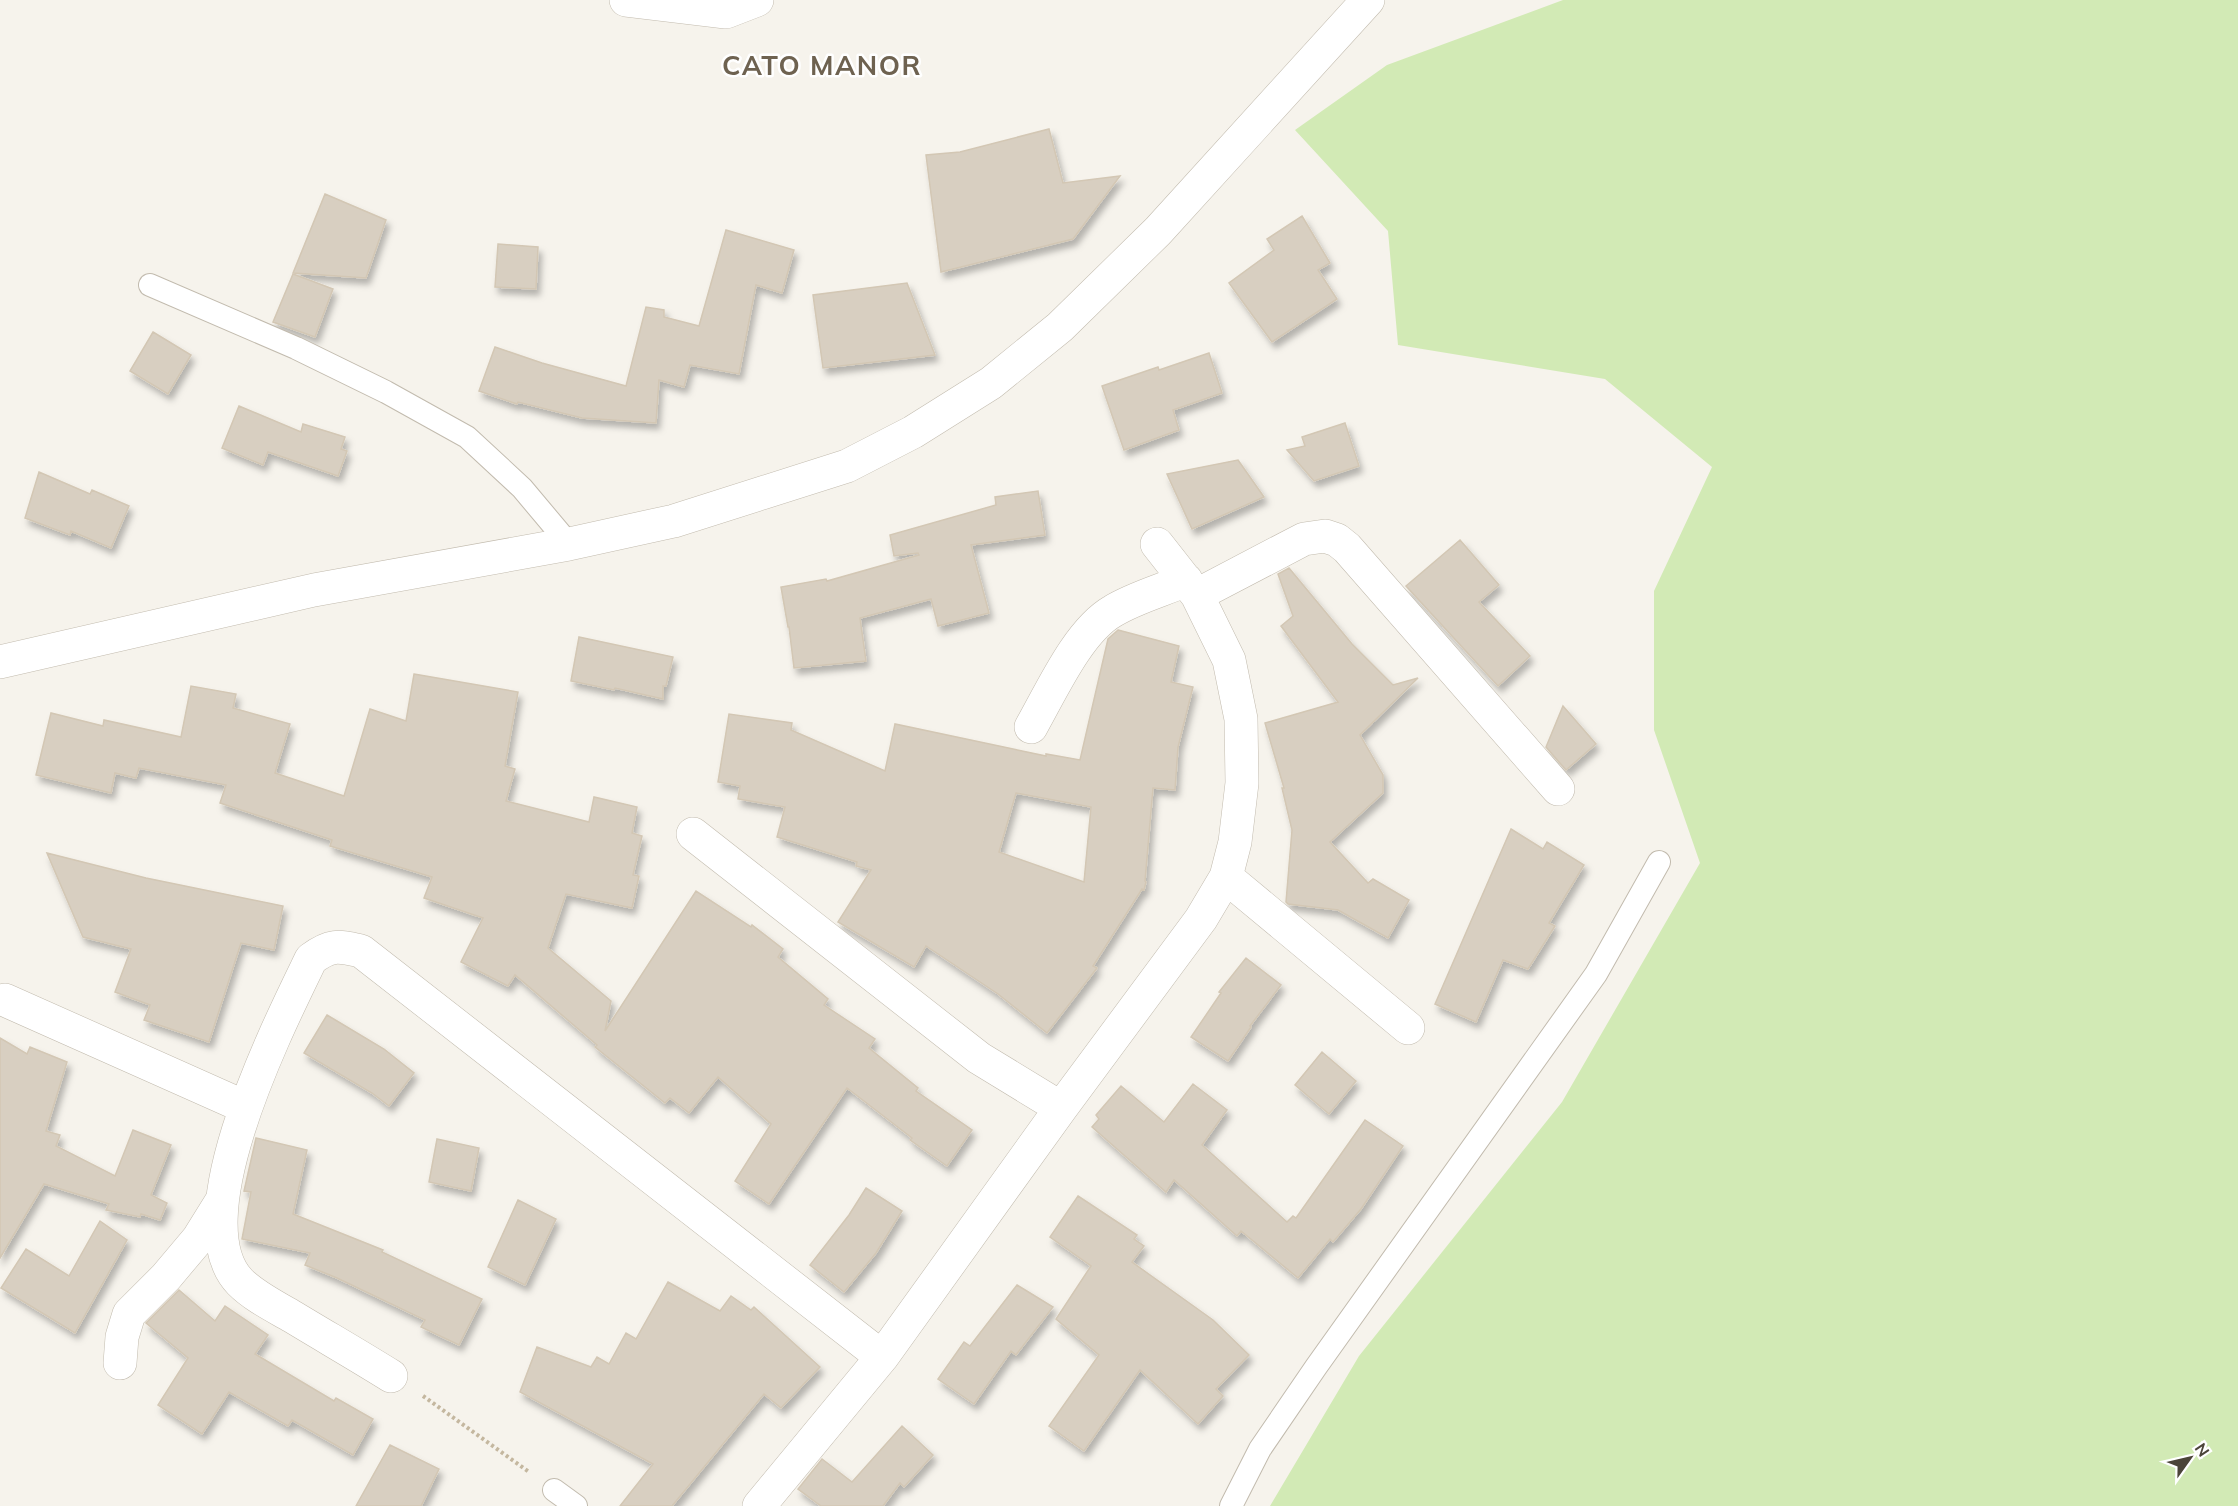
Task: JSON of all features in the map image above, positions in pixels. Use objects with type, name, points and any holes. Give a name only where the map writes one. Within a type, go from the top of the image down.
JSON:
[{"type":"street","points":[[626,0],[726,12],[757,0]]},
{"type":"street","points":[[0,662],[314,590],[569,544],[674,521],[847,466],[913,432],[991,383],[1060,327],[1158,231],[1368,0]]},
{"type":"street","points":[[1031,727],[1076,650],[1094,626],[1113,611],[1192,587],[1304,539],[1325,536],[1337,540],[1347,548],[1558,789]]},
{"type":"street","points":[[759,1506],[882,1357],[1061,1108],[1201,919],[1226,877],[1235,842],[1242,783],[1241,718],[1229,660],[1192,587],[1157,544]]},
{"type":"street","points":[[693,834],[979,1058],[1061,1108]]},
{"type":"street","points":[[1226,877],[1408,1028]]},
{"type":"street","points":[[391,1376],[262,1299],[240,1282],[228,1265],[222,1246],[221,1202],[228,1166],[245,1107],[311,959],[324,949],[340,946],[362,951],[882,1357]]},
{"type":"street","points":[[5,1000],[245,1107]]},
{"type":"street","points":[[120,1363],[122,1337],[129,1314],[166,1277],[198,1239],[221,1202]]},
{"type":"lane","points":[[150,285],[296,348],[386,392],[467,437],[522,488],[569,544]]},
{"type":"lane","points":[[1231,1506],[1260,1449],[1316,1367],[1596,974],[1659,862]]},
{"type":"lane","points":[[546,1484],[576,1506]]},
{"type":"path","points":[[419,1394],[546,1484]]},
{"type":"green space","points":[[1563,0],[2238,0],[2238,1506],[1270,1506],[1359,1356],[1562,1102],[1700,863],[1654,730],[1654,591],[1712,467],[1605,379],[1398,345],[1388,231],[1295,130],[1387,65]]},
{"type":"building","points":[[1049,129],[1063,183],[1120,176],[1073,239],[941,272],[926,155],[960,152]]},
{"type":"building","points":[[325,194],[386,220],[366,278],[293,273]]},
{"type":"building","points":[[1302,216],[1330,263],[1318,270],[1337,299],[1272,342],[1229,283],[1274,250],[1267,239]]},
{"type":"building","points":[[726,230],[794,250],[782,293],[756,285],[739,374],[690,365],[684,387],[659,380],[656,423],[582,418],[518,402],[517,404],[479,391],[495,347],[542,363],[626,386],[646,307],[664,310],[664,317],[699,326]]},
{"type":"building","points":[[498,244],[538,247],[536,289],[495,287]]},
{"type":"building","points":[[293,274],[333,289],[315,337],[273,322]]},
{"type":"building","points":[[907,283],[935,355],[823,368],[813,295]]},
{"type":"building","points":[[153,332],[191,355],[168,394],[130,371]]},
{"type":"building","points":[[1209,353],[1222,393],[1173,410],[1179,430],[1124,450],[1102,386]]},
{"type":"building","points":[[239,406],[301,432],[303,424],[345,437],[341,449],[347,451],[338,476],[268,452],[263,465],[222,448]]},
{"type":"building","points":[[1345,423],[1359,466],[1314,481],[1287,450],[1305,446],[1302,437]]},
{"type":"building","points":[[1238,460],[1264,497],[1192,529],[1167,474]]},
{"type":"building","points":[[39,472],[90,494],[92,490],[129,506],[111,548],[71,531],[70,535],[25,518]]},
{"type":"building","points":[[1038,491],[1045,535],[971,545],[989,613],[938,626],[931,599],[860,618],[866,661],[794,668],[781,587],[826,579],[827,581],[919,555],[918,553],[894,556],[890,535],[996,505],[995,497]]},
{"type":"building","points":[[1460,540],[1499,585],[1479,602],[1530,656],[1498,686],[1406,586]]},
{"type":"building","points":[[1289,568],[1352,644],[1393,685],[1418,678],[1360,735],[1383,775],[1383,793],[1330,842],[1368,883],[1373,879],[1409,900],[1388,938],[1338,910],[1286,902],[1292,830],[1282,788],[1284,788],[1265,723],[1338,702],[1281,626],[1293,616],[1278,574]]},
{"type":"building","points":[[1118,630],[1179,646],[1171,682],[1193,687],[1178,747],[1175,790],[1153,788],[1144,890],[1142,889],[1093,966],[1097,968],[1047,1033],[998,994],[926,946],[914,967],[838,922],[871,870],[856,866],[857,862],[777,837],[785,807],[738,799],[740,786],[718,782],[729,714],[792,723],[791,730],[885,771],[895,724],[1046,756],[1046,754],[1080,760],[1108,639]],"holes":[[[1016,793],[1091,807],[1084,882],[999,852]]]},
{"type":"building","points":[[579,637],[673,657],[666,686],[663,686],[663,699],[571,681]]},
{"type":"building","points":[[414,674],[518,692],[505,766],[515,769],[506,801],[589,822],[594,797],[637,807],[632,833],[642,836],[633,875],[639,876],[632,908],[566,894],[548,948],[611,1001],[605,1031],[696,891],[751,927],[752,925],[783,949],[778,957],[828,999],[824,1005],[875,1039],[869,1048],[918,1088],[916,1091],[972,1130],[947,1166],[910,1140],[912,1138],[847,1088],[769,1204],[735,1181],[771,1124],[718,1077],[689,1113],[670,1098],[665,1103],[595,1047],[597,1045],[515,975],[508,986],[461,962],[483,918],[424,898],[432,877],[330,846],[332,840],[220,803],[226,785],[139,768],[136,778],[115,773],[111,793],[36,775],[51,713],[103,726],[104,720],[181,737],[191,686],[236,694],[233,708],[290,724],[275,773],[344,796],[370,709],[406,721]]},
{"type":"building","points":[[1563,706],[1596,744],[1566,770],[1546,747]]},
{"type":"building","points":[[1511,829],[1543,849],[1547,842],[1584,865],[1549,923],[1555,926],[1528,969],[1503,960],[1476,1022],[1435,1004]]},
{"type":"building","points":[[47,853],[146,878],[283,906],[274,950],[241,943],[209,1042],[144,1020],[150,1005],[115,992],[131,949],[83,937]]},
{"type":"building","points":[[1246,958],[1281,985],[1250,1026],[1228,1061],[1191,1037],[1221,993],[1219,992]]},
{"type":"building","points":[[327,1015],[384,1049],[414,1073],[389,1106],[372,1093],[304,1053]]},
{"type":"building","points":[[0,1038],[27,1054],[30,1047],[67,1062],[46,1131],[60,1135],[56,1146],[115,1176],[133,1130],[171,1145],[151,1195],[167,1203],[160,1220],[141,1214],[140,1217],[106,1210],[109,1204],[44,1184],[0,1258]]},
{"type":"building","points":[[1322,1052],[1356,1081],[1329,1114],[1295,1085]]},
{"type":"building","points":[[1193,1084],[1227,1110],[1202,1145],[1287,1222],[1293,1216],[1296,1218],[1365,1120],[1403,1146],[1361,1209],[1333,1242],[1330,1239],[1298,1278],[1241,1231],[1237,1236],[1174,1180],[1166,1192],[1092,1127],[1099,1119],[1096,1115],[1121,1086],[1164,1122]]},
{"type":"building","points":[[256,1138],[307,1150],[293,1214],[383,1250],[382,1252],[482,1299],[459,1345],[421,1327],[425,1320],[305,1265],[310,1253],[242,1239],[251,1192],[244,1191]]},
{"type":"building","points":[[437,1139],[479,1148],[471,1191],[429,1182]]},
{"type":"building","points":[[866,1188],[902,1211],[876,1253],[844,1292],[810,1265],[849,1215]]},
{"type":"building","points":[[1078,1196],[1137,1235],[1134,1239],[1144,1246],[1132,1262],[1213,1320],[1249,1355],[1216,1389],[1223,1396],[1198,1424],[1140,1370],[1084,1451],[1049,1426],[1099,1355],[1056,1319],[1091,1266],[1050,1237]]},
{"type":"building","points":[[518,1200],[556,1219],[525,1285],[488,1267]]},
{"type":"building","points":[[100,1221],[127,1240],[75,1333],[1,1288],[26,1249],[69,1276]]},
{"type":"building","points":[[668,1282],[720,1311],[731,1296],[751,1310],[754,1307],[820,1367],[781,1408],[764,1394],[672,1506],[620,1506],[653,1464],[520,1392],[537,1347],[591,1367],[597,1357],[609,1364],[626,1333],[636,1339]]},
{"type":"building","points":[[1017,1285],[1053,1307],[1016,1355],[1011,1351],[974,1404],[938,1379],[964,1342],[970,1346]]},
{"type":"building","points":[[179,1290],[215,1321],[225,1306],[268,1335],[255,1354],[334,1401],[336,1398],[373,1419],[353,1455],[292,1420],[288,1426],[229,1392],[202,1434],[158,1405],[188,1358],[146,1323]]},
{"type":"building","points":[[902,1426],[933,1455],[904,1487],[900,1483],[883,1506],[821,1506],[798,1489],[822,1459],[852,1482]]},
{"type":"building","points":[[390,1445],[439,1469],[421,1506],[356,1506]]},
{"type":"district","name":"CATO MANOR","points":[[822,66]]}]
